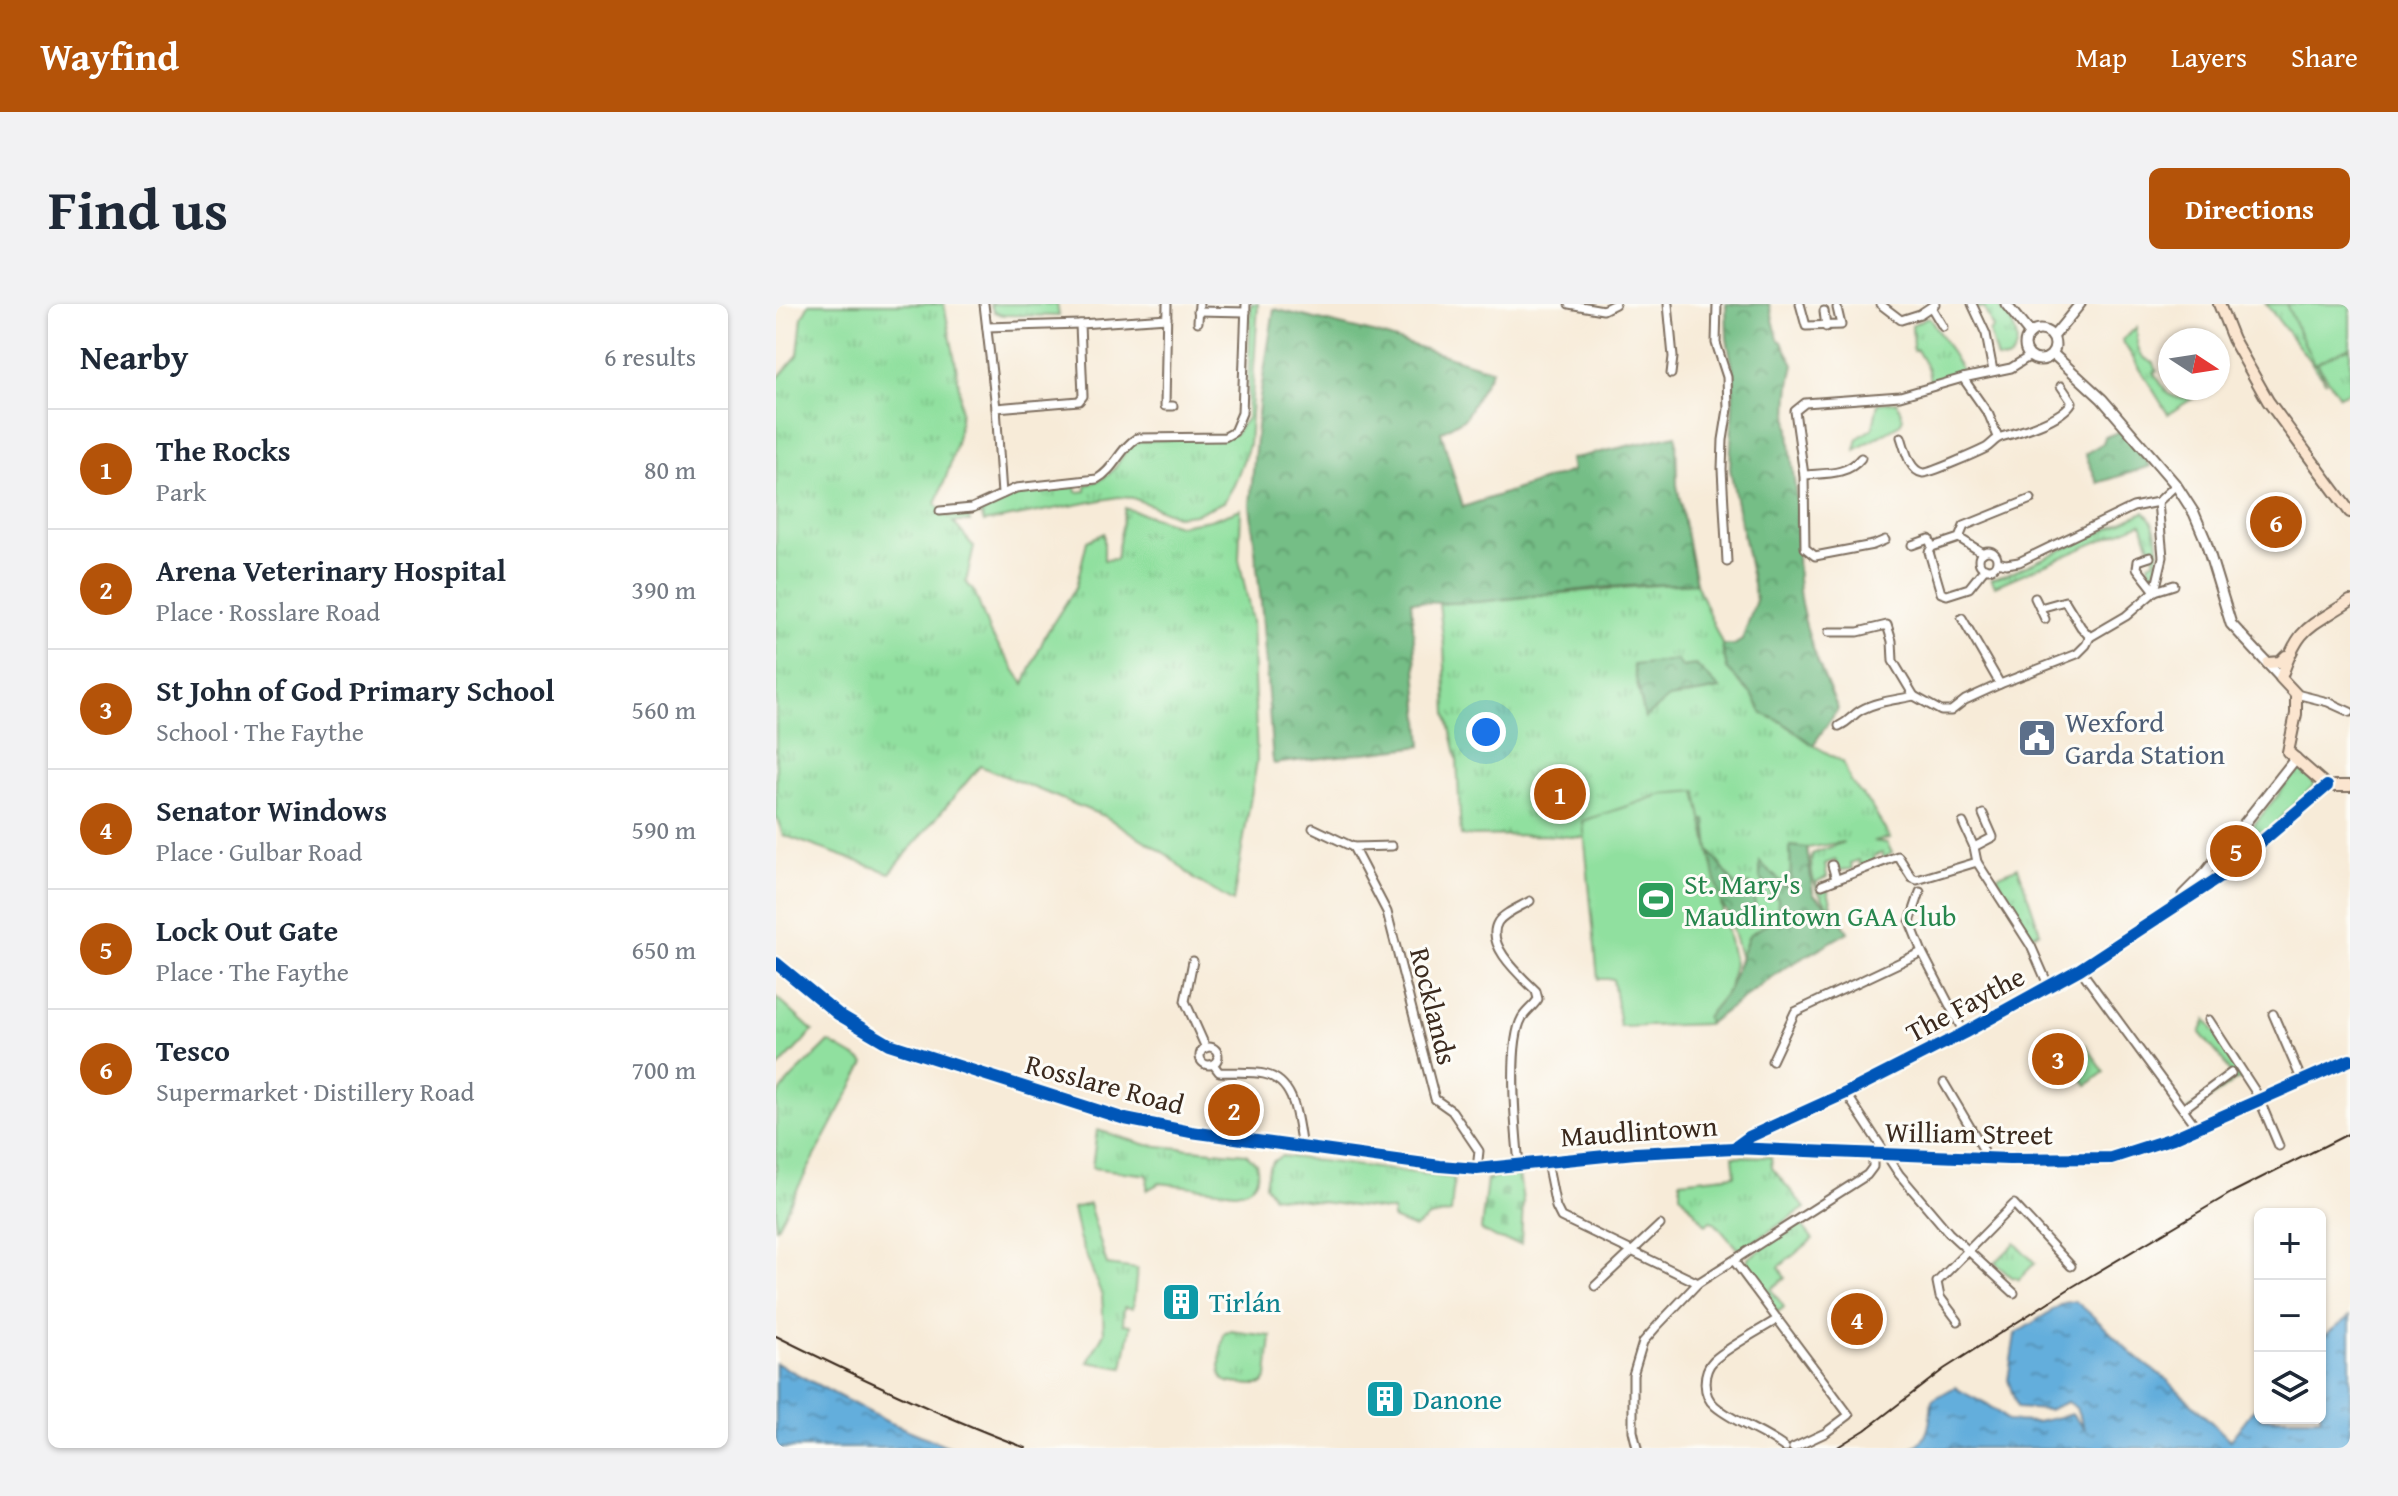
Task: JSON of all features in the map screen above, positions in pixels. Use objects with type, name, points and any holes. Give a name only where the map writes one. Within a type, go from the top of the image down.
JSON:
[{"type":"main road","points":[[2219,304],[2233,339],[2268,401],[2350,512]]},
{"type":"main road","points":[[2268,663],[2280,662],[2309,626],[2350,601]]},
{"type":"main road","points":[[2294,644],[2281,678],[2296,694],[2296,714],[2288,752],[2327,786],[2350,786]]},
{"type":"main road","name":"Rosslare Road","points":[[776,963],[838,1014],[889,1044],[1125,1119],[1184,1131],[1377,1159],[1477,1169],[1547,1162]]},
{"type":"main road","name":"William Street","points":[[1734,1148],[1989,1159],[2111,1158],[2197,1128],[2350,1060]]},
{"type":"main road","name":"Maudlintown","points":[[1547,1162],[1635,1153],[1734,1148]]},
{"type":"street","points":[[984,304],[1002,494]]},
{"type":"street","points":[[1167,304],[1165,406],[1173,406]]},
{"type":"street","points":[[1569,304],[1603,310],[1615,304]]},
{"type":"street","points":[[1668,304],[1673,357],[1671,374]]},
{"type":"street","points":[[1717,304],[1716,343],[1727,377],[1728,409],[1722,469],[1727,562]]},
{"type":"street","points":[[1800,304],[1806,326],[1841,325],[1837,308]]},
{"type":"street","points":[[1880,304],[1901,320],[1920,314],[1933,305],[1943,327]]},
{"type":"street","points":[[1972,304],[1986,334],[1993,371]]},
{"type":"street","points":[[2006,304],[2030,334]]},
{"type":"street","points":[[2053,337],[2080,304]]},
{"type":"street","points":[[945,521],[943,511],[972,508],[1016,488],[1097,479],[1108,473],[1128,444],[1137,438],[1225,437],[1234,432],[1242,413],[1246,308],[1198,308],[1198,322]]},
{"type":"street","points":[[1824,311],[1826,327]]},
{"type":"street","points":[[987,327],[1105,324],[1167,318]]},
{"type":"street","points":[[996,408],[1079,401],[1083,396],[1080,324]]},
{"type":"street","points":[[2043,330],[2053,337],[2053,354],[2042,360],[2030,356],[2025,343],[2030,334],[2043,330]]},
{"type":"street","points":[[2053,354],[2102,399],[2176,485],[2194,513],[2205,539],[2231,624],[2281,678]]},
{"type":"street","points":[[1885,540],[1815,556],[1808,553],[1805,548],[1804,475],[1795,411],[1798,406],[1900,396],[2011,368],[2030,356]]},
{"type":"street","points":[[1963,378],[1989,415],[1998,437]]},
{"type":"street","points":[[1901,437],[1912,465],[1924,473],[1983,449],[1998,437],[2018,435],[2062,414],[2072,402],[2061,386]]},
{"type":"street","points":[[1804,475],[1846,471],[1861,458]]},
{"type":"street","points":[[1997,562],[2019,562],[2133,507],[2158,502],[2176,485]]},
{"type":"street","points":[[1985,568],[1969,588],[1947,595],[1941,593],[1929,552],[1932,547],[1959,538],[1964,526],[2031,499]]},
{"type":"street","points":[[2155,591],[2163,557],[2158,502]]},
{"type":"street","points":[[1959,538],[1983,553],[1994,554],[1997,562]]},
{"type":"street","points":[[1912,545],[1929,539],[1932,547]]},
{"type":"street","points":[[1983,553],[1980,562],[1985,568]]},
{"type":"street","points":[[2150,557],[2138,561],[2137,568],[2155,591]]},
{"type":"street","points":[[1985,568],[1991,568],[1997,562]]},
{"type":"street","points":[[1829,632],[1858,632],[1887,625],[1893,661],[1914,696],[1941,711],[1951,711],[1965,700],[2000,684],[2077,654],[2090,637],[2126,616],[2155,591],[2174,585]]},
{"type":"street","points":[[2035,598],[2045,619]]},
{"type":"street","points":[[2040,608],[2065,601],[2090,637]]},
{"type":"street","points":[[1962,618],[2000,684]]},
{"type":"street","points":[[2296,694],[2328,702],[2350,712]]},
{"type":"street","points":[[1839,726],[1851,720],[1857,712],[1875,704],[1914,696]]},
{"type":"street","name":"The Faythe","points":[[2205,881],[2227,847],[2296,758]]},
{"type":"street","name":"The Faythe","points":[[1734,1148],[1749,1137],[1846,1093],[1964,1033],[2080,969],[2173,907],[2205,881],[2242,859],[2282,826],[2301,805],[2327,786]]},
{"type":"street","points":[[1974,847],[1998,836],[1983,814]]},
{"type":"street","points":[[1963,823],[1977,862],[2031,946],[2049,987]]},
{"type":"street","points":[[1313,828],[1353,847],[1392,846]]},
{"type":"street","points":[[1894,844],[1912,878],[1917,880],[1977,862]]},
{"type":"street","name":"Rocklands","points":[[1353,847],[1387,912],[1435,1099],[1452,1111],[1479,1151],[1477,1169]]},
{"type":"street","points":[[2227,847],[2234,857],[2242,859]]},
{"type":"street","points":[[1822,885],[1898,856]]},
{"type":"street","points":[[1832,865],[1836,879]]},
{"type":"street","points":[[1920,892],[1910,922],[1964,1033]]},
{"type":"street","points":[[1519,1165],[1513,1083],[1515,1052],[1523,1016],[1538,999],[1536,991],[1501,953],[1496,928],[1499,920],[1530,901]]},
{"type":"street","points":[[1772,1061],[1795,1012],[1922,952]]},
{"type":"street","points":[[1193,961],[1185,1001],[1206,1048]]},
{"type":"street","points":[[2080,969],[2197,1128]]},
{"type":"street","points":[[2273,1014],[2302,1081]]},
{"type":"street","points":[[2209,1020],[2260,1100],[2279,1146]]},
{"type":"street","points":[[1206,1048],[1212,1048],[1217,1054],[1213,1064],[1201,1059],[1200,1054],[1206,1048]]},
{"type":"street","points":[[1213,1064],[1219,1072],[1265,1074],[1281,1081],[1291,1093],[1302,1148]]},
{"type":"street","points":[[2183,1109],[2231,1073]]},
{"type":"street","points":[[1944,1083],[1989,1159]]},
{"type":"street","points":[[1846,1093],[1899,1174],[1949,1233],[2014,1293]]},
{"type":"street","points":[[1765,1150],[1769,1128]]},
{"type":"street","points":[[1637,1448],[1633,1431],[1633,1375],[1643,1342],[1698,1283],[1867,1175],[1873,1167],[1873,1155]]},
{"type":"street","points":[[1547,1162],[1561,1217],[1698,1283]]},
{"type":"street","points":[[1958,1321],[1940,1297],[1937,1282],[2014,1204],[2071,1266]]},
{"type":"street","points":[[1595,1286],[1660,1225]]},
{"type":"street","points":[[1734,1261],[1849,1415],[1825,1433],[1793,1448]]},
{"type":"street","points":[[1778,1319],[1714,1360],[1705,1381],[1712,1404],[1785,1448]]},
{"type":"green space","points":[[809,304],[944,304],[958,378],[960,421],[954,453],[936,504],[948,517],[967,513],[970,522],[953,522],[974,547],[966,582],[975,593],[990,633],[1024,684],[1046,634],[1076,587],[1087,541],[1104,533],[1104,560],[1116,559],[1125,508],[1178,525],[1210,520],[1241,509],[1239,559],[1252,621],[1257,761],[1233,902],[1194,879],[1169,856],[1106,817],[980,766],[890,873],[783,835],[776,815],[776,380],[798,355],[802,317]]},
{"type":"green space","points":[[990,304],[1057,304],[1059,316],[1002,315],[994,312]]},
{"type":"green space","points":[[1251,304],[1258,304],[1249,445],[1224,502],[1195,514],[1176,516],[1133,498],[1118,497],[984,522],[981,514],[973,516],[972,511],[1018,492],[1076,486],[1077,492],[1086,491],[1086,485],[1108,475],[1126,451],[1140,441],[1234,435],[1247,418]]},
{"type":"green space","points":[[1726,304],[1769,304],[1778,339],[1794,365],[1788,415],[1796,499],[1800,598],[1810,641],[1838,709],[1813,745],[1782,722],[1763,714],[1753,696],[1727,669],[1722,645],[1734,645],[1742,640],[1756,600],[1730,469],[1734,374],[1727,339]]},
{"type":"green space","points":[[1976,304],[1996,304],[2012,324],[2016,347],[2007,360],[1997,359],[1989,332],[1993,328],[1984,308],[1978,309]]},
{"type":"green space","points":[[2266,304],[2350,304],[2350,391],[2339,396],[2314,358],[2326,382]]},
{"type":"green space","points":[[2286,304],[2350,304],[2350,347],[2314,364]]},
{"type":"green space","points":[[1274,309],[1377,334],[1492,370],[1465,418],[1441,432],[1463,507],[1572,471],[1570,459],[1676,435],[1677,485],[1696,583],[1603,588],[1478,602],[1411,601],[1422,746],[1273,764],[1262,612],[1250,505],[1259,404]]},
{"type":"green space","points":[[1927,317],[1963,372],[1930,382],[1928,369],[1917,350],[1913,351],[1912,325]]},
{"type":"green space","points":[[2137,327],[2140,353],[2154,363],[2157,371],[2154,373],[2158,379],[2158,398],[2122,340]]},
{"type":"green space","points":[[2159,400],[2190,400],[2168,414]]},
{"type":"green space","points":[[1897,402],[1903,418],[1900,424],[1855,450],[1858,438],[1873,428],[1878,403]]},
{"type":"green space","points":[[2121,431],[2151,466],[2098,483],[2085,454],[2103,443],[2105,437]]},
{"type":"green space","points":[[2144,512],[2157,535],[2157,564],[2151,581],[2145,573],[2150,571],[2149,563],[2155,560],[2141,523],[1995,586],[1991,579],[2009,574]]},
{"type":"green space","points":[[1696,583],[1724,649],[1801,722],[1813,745],[1843,762],[1851,782],[1871,806],[1890,838],[1873,841],[1887,843],[1892,853],[1884,858],[1882,853],[1874,856],[1875,861],[1860,866],[1859,860],[1851,863],[1852,869],[1840,870],[1835,860],[1825,864],[1827,877],[1816,882],[1819,891],[1827,888],[1832,905],[1829,906],[1820,895],[1814,882],[1812,854],[1844,842],[1807,848],[1813,894],[1835,912],[1848,932],[1783,969],[1735,1005],[1741,959],[1709,850],[1696,791],[1583,821],[1587,838],[1461,836],[1457,759],[1447,714],[1439,604]]},
{"type":"green space","points":[[1677,660],[1682,667],[1696,665],[1720,689],[1669,698],[1645,718],[1633,665]]},
{"type":"green space","points":[[2299,768],[2315,784],[2255,844],[2246,835]]},
{"type":"green space","name":"St. Mary's Maudlintown GAA Club","points":[[1696,791],[1734,963],[1729,989],[1706,1017],[1708,1024],[1620,1027],[1613,979],[1598,979],[1583,821],[1663,794]]},
{"type":"green space","points":[[1698,820],[1706,820],[1709,850],[1739,890],[1750,884],[1755,905],[1749,926],[1724,909],[1716,896],[1706,866]]},
{"type":"green space","points":[[1790,846],[1807,848],[1813,894],[1835,912],[1848,932],[1783,969],[1708,1024],[1706,1017],[1729,989],[1749,935],[1777,918],[1778,899],[1760,878],[1760,862],[1785,886],[1791,883]]},
{"type":"green space","points":[[2018,867],[2040,932],[2032,935],[2013,908],[1997,876]]},
{"type":"green space","points":[[776,997],[813,1031],[776,1070]]},
{"type":"green space","points":[[2206,1019],[2245,1078],[2234,1081],[2190,1113],[2188,1110],[2233,1079],[2222,1059],[2200,1033]]},
{"type":"green space","points":[[829,1042],[865,1063],[776,1229],[776,1100],[793,1077]]},
{"type":"green space","points":[[2086,1045],[2104,1072],[2087,1085],[2068,1058]]},
{"type":"green space","points":[[1097,1130],[1147,1145],[1246,1154],[1256,1163],[1256,1180],[1251,1187],[1235,1192],[1160,1183],[1147,1190],[1148,1175],[1092,1168]]},
{"type":"green space","points":[[1282,1156],[1454,1178],[1451,1213],[1429,1217],[1415,1228],[1393,1219],[1393,1211],[1273,1196],[1265,1185],[1267,1175],[1271,1164]]},
{"type":"green space","points":[[1733,1156],[1771,1157],[1772,1168],[1805,1208],[1739,1251],[1714,1222],[1706,1225],[1680,1194],[1680,1181],[1735,1175]]},
{"type":"green space","points":[[1519,1175],[1523,1201],[1521,1244],[1495,1238],[1481,1230],[1487,1179]]},
{"type":"green space","points":[[1089,1204],[1107,1265],[1137,1269],[1133,1308],[1124,1307],[1123,1324],[1131,1325],[1123,1368],[1088,1362],[1104,1333],[1102,1296],[1079,1237],[1073,1208]]},
{"type":"green space","points":[[1801,1224],[1813,1239],[1779,1267],[1785,1278],[1771,1289],[1784,1307],[1778,1312],[1746,1271],[1748,1258]]},
{"type":"green space","points":[[2015,1243],[2035,1263],[2018,1280],[1995,1263]]},
{"type":"green space","points":[[1230,1331],[1271,1336],[1267,1378],[1263,1384],[1224,1380],[1220,1371],[1221,1351],[1224,1334]]},
{"type":"water","points":[[2075,1301],[2140,1360],[2163,1376],[2230,1440],[2254,1409],[2254,1424],[2326,1424],[2326,1334],[2350,1316],[2350,1448],[1913,1448],[1926,1433],[1932,1400],[1955,1387],[1996,1410],[2007,1421],[2037,1422],[2072,1414],[2085,1429],[2076,1408],[2067,1402],[2048,1410],[2017,1408],[2008,1380],[2015,1334],[2064,1303]]},
{"type":"water","points":[[776,1363],[886,1421],[952,1448],[776,1448]]},
{"type":"railway","points":[[1836,1448],[1865,1430],[1944,1369],[2072,1287],[2231,1193],[2350,1133]]},
{"type":"railway","points":[[776,1336],[962,1423],[1026,1448]]},
{"type":"cycle path","points":[[1734,1148],[1749,1137],[1846,1093],[1964,1033],[2080,969],[2220,877],[2327,786]]},
{"type":"cycle path","points":[[776,963],[838,1014],[889,1044],[1125,1119],[1191,1132],[1477,1169],[1635,1153],[1734,1148],[2009,1159],[2111,1158],[2173,1138],[2350,1060]]},
{"type":"place","name":"Tesco","points":[[2276,522]]},
{"type":"place","name":"Wexford Garda Station","points":[[2037,738]]},
{"type":"place","name":"The Rocks","points":[[1560,794]]},
{"type":"place","name":"Lock Out Gate","points":[[2236,851]]},
{"type":"place","name":"St. Mary's Maudlintown GAA Club","points":[[1656,900]]},
{"type":"place","name":"St John of God Primary School","points":[[2058,1059]]},
{"type":"place","name":"Arena Veterinary Hospital","points":[[1234,1110]]},
{"type":"place","name":"Tirlán","points":[[1181,1302]]},
{"type":"place","name":"Senator Windows","points":[[1857,1319]]},
{"type":"place","name":"Danone","points":[[1385,1399]]}]
